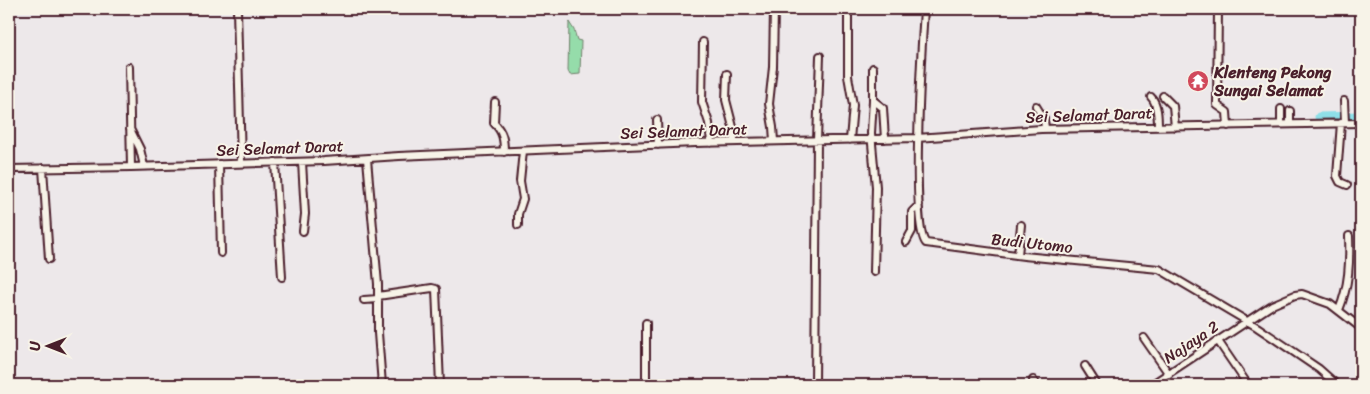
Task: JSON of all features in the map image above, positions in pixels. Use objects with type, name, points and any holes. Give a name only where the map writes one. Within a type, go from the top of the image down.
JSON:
[{"type":"street","points":[[237,9],[241,159]]},
{"type":"street","points":[[774,9],[769,104],[774,139]]},
{"type":"street","points":[[848,9],[848,76],[853,105],[850,133]]},
{"type":"street","name":"Budi Utomo","points":[[924,9],[917,124],[922,240],[926,243],[1018,255],[1155,268],[1247,321],[1319,369],[1337,385]]},
{"type":"street","points":[[1218,9],[1217,106],[1228,114],[1228,124]]},
{"type":"street","points":[[704,42],[702,102],[710,138]]},
{"type":"street","points":[[815,385],[817,138],[820,56]]},
{"type":"street","points":[[129,67],[130,167]]},
{"type":"street","points":[[872,68],[871,136],[876,179],[874,272]]},
{"type":"street","points":[[727,74],[726,100],[734,137]]},
{"type":"street","points":[[1163,96],[1173,106],[1175,127]]},
{"type":"street","points":[[1151,97],[1154,100],[1158,117],[1158,127]]},
{"type":"street","points":[[873,100],[883,108],[885,132]]},
{"type":"street","points":[[495,102],[494,123],[500,128],[504,147]]},
{"type":"street","points":[[1344,102],[1337,176],[1340,182],[1347,185]]},
{"type":"street","points":[[1036,106],[1044,125]]},
{"type":"street","points":[[1281,109],[1281,122]]},
{"type":"street","points":[[1290,111],[1290,123]]},
{"type":"street","points":[[657,120],[658,142]]},
{"type":"street","name":"Sei Selamat Darat","points":[[9,169],[130,167],[143,160],[219,164],[241,159],[275,162],[367,160],[504,147],[523,152],[734,137],[774,139],[817,138],[850,133],[871,136],[885,132],[917,136],[1044,125],[1175,127],[1281,122],[1361,123]]},
{"type":"street","points":[[129,128],[143,160]]},
{"type":"street","points":[[518,225],[518,214],[523,199],[520,180],[523,152]]},
{"type":"street","points":[[367,160],[378,298],[378,333],[382,385]]},
{"type":"street","points":[[275,162],[282,277]]},
{"type":"street","points":[[302,162],[304,231]]},
{"type":"street","points":[[219,164],[221,253]]},
{"type":"street","points":[[43,168],[49,260]]},
{"type":"street","points":[[906,242],[912,231],[912,212],[920,205]]},
{"type":"street","points":[[1018,255],[1021,225]]},
{"type":"street","points":[[1339,310],[1347,288],[1350,266],[1350,236]]},
{"type":"street","points":[[364,300],[432,288],[436,289],[440,385]]},
{"type":"street","name":"Najaya 2","points":[[1150,385],[1272,305],[1299,294],[1318,298],[1339,310],[1361,328]]},
{"type":"street","points":[[646,323],[646,385]]},
{"type":"street","points":[[1144,338],[1168,374]]},
{"type":"street","points":[[1218,341],[1248,385]]},
{"type":"street","points":[[1085,366],[1097,385]]},
{"type":"street","points":[[1354,385],[1361,380]]},
{"type":"green space","points":[[569,22],[577,40],[581,41],[580,74],[570,75],[568,71]]},
{"type":"waterway","points":[[1319,117],[1361,116]]},
{"type":"place","name":"Klenteng Pekong Sungai Selamat","points":[[1198,81]]}]
